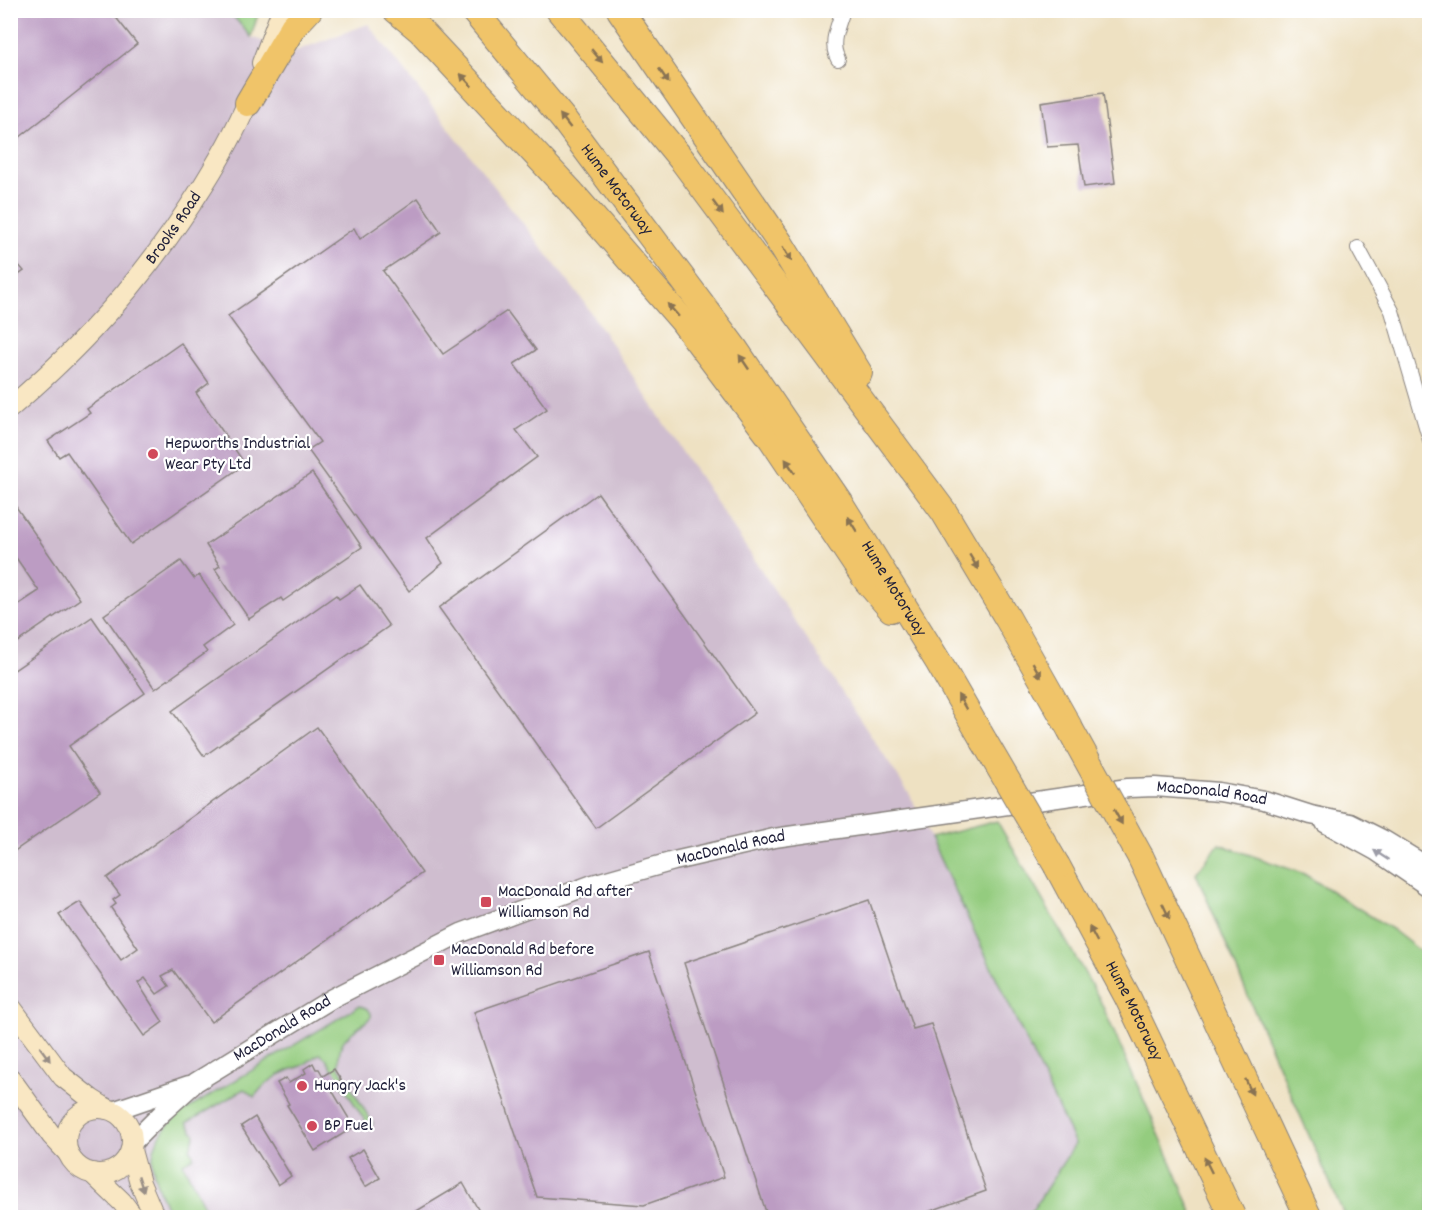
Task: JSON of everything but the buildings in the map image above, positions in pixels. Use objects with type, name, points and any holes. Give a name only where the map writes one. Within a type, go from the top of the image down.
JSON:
[{"type":"highway","points":[[248,103],[293,27],[309,10]]},
{"type":"highway","points":[[396,10],[420,30],[570,191],[682,320],[771,438],[867,581],[939,663]]},
{"type":"highway","name":"Hume Motorway","points":[[473,10],[564,120],[735,349],[840,503],[939,663],[1056,866],[1127,996],[1233,1218]]},
{"type":"highway","points":[[559,10],[683,161],[944,512]]},
{"type":"highway","points":[[620,10],[780,243],[1008,619],[1141,858],[1309,1218]]},
{"type":"main road","name":"Brooks Road","points":[[10,408],[59,363],[110,311],[147,266],[189,207],[224,151],[248,103],[282,10]]},
{"type":"main road","points":[[10,1006],[63,1077],[123,1118],[127,1124],[132,1136],[125,1161],[115,1170],[92,1173]]},
{"type":"main road","points":[[10,1078],[52,1136],[78,1167],[92,1173],[122,1202],[134,1218]]},
{"type":"main road","points":[[69,1154],[66,1139],[73,1120],[90,1109],[110,1110]]},
{"type":"main road","points":[[131,1146],[140,1183],[155,1218]]},
{"type":"street","points":[[838,59],[834,52],[834,39],[843,10]]},
{"type":"street","points":[[1358,248],[1392,311],[1430,440]]},
{"type":"street","name":"MacDonald Road","points":[[131,1146],[196,1082],[333,998],[461,933],[593,884],[685,858],[774,837],[1128,788],[1155,787],[1219,792],[1264,800],[1311,815],[1350,823],[1384,840],[1430,868]]},
{"type":"street","name":"MacDonald Road","points":[[1311,815],[1376,851],[1430,888]]},
{"type":"street","name":"MacDonald Road","points":[[110,1110],[196,1082]]},
{"type":"shaded area","points":[[10,11],[229,11],[251,37],[293,52],[368,24],[581,298],[910,795],[1075,1144],[1028,1217],[11,1217]]},
{"type":"green space","points":[[229,11],[259,11],[251,37]]},
{"type":"green space","points":[[997,821],[1099,998],[1194,1217],[1028,1217],[1075,1144],[930,838]]},
{"type":"green space","points":[[1219,844],[1304,874],[1393,930],[1429,958],[1429,1217],[1345,1217],[1196,873]]},
{"type":"green space","points":[[359,1006],[368,1009],[371,1017],[343,1042],[340,1048],[339,1067],[373,1124],[369,1127],[326,1059],[320,1054],[304,1065],[275,1078],[254,1097],[244,1089],[187,1123],[195,1135],[190,1148],[194,1157],[183,1163],[209,1217],[171,1218],[158,1188],[153,1162],[154,1149],[168,1125],[181,1113]]},
{"type":"place","name":"Hepworths Industrial Wear Pty Ltd","points":[[153,454]]},
{"type":"place","name":"MacDonald Rd after Williamson Rd","points":[[486,902]]},
{"type":"place","name":"MacDonald Rd before Williamson Rd","points":[[439,960]]},
{"type":"place","name":"Hungry Jack's","points":[[302,1086]]},
{"type":"place","name":"BP Fuel","points":[[312,1126]]}]
